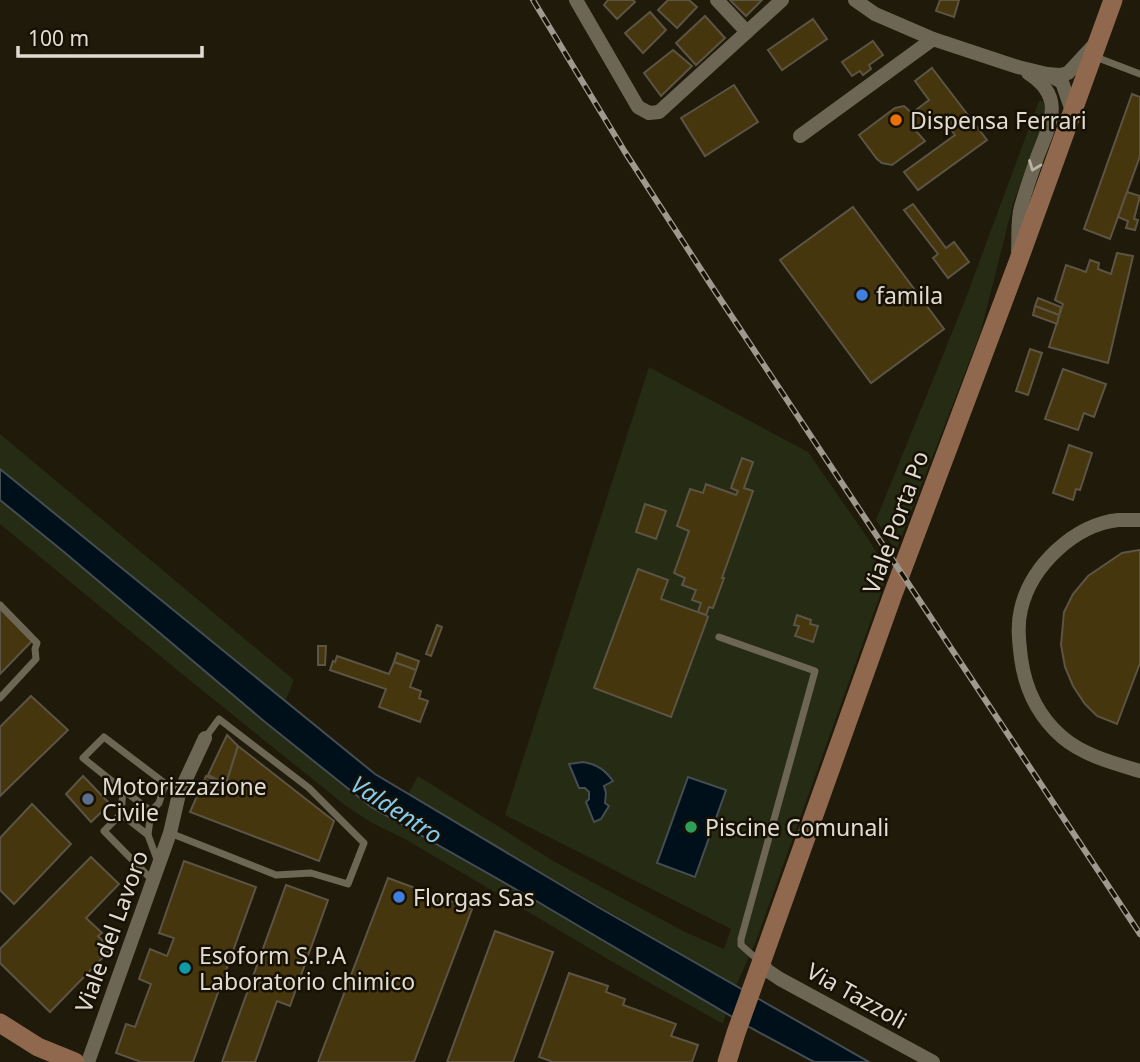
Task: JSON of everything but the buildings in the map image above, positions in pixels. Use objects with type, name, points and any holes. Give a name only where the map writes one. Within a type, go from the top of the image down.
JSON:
[{"type":"main road","name":"Viale Porta Po","points":[[727,1062],[894,594],[1113,0]]},
{"type":"main road","points":[[0,1023],[38,1047],[75,1062]]},
{"type":"street","points":[[576,0],[638,107],[649,113],[659,112],[782,0]]},
{"type":"street","points":[[717,0],[747,32]]},
{"type":"street","points":[[855,0],[875,14],[933,39],[1047,74],[1068,73],[1096,48]]},
{"type":"street","points":[[800,136],[933,39]]},
{"type":"street","points":[[1018,67],[1041,81],[1052,107],[1051,120],[1019,212],[1018,262]]},
{"type":"street","points":[[1047,74],[1062,82],[1072,111]]},
{"type":"street","points":[[1140,520],[1117,520],[1091,528],[1046,559],[1033,580],[1021,610],[1019,641],[1024,677],[1037,709],[1061,737],[1115,764],[1140,771]]},
{"type":"street","name":"Viale del Lavoro","points":[[88,1062],[170,833],[179,794],[205,738]]},
{"type":"street","name":"Via Tazzoli","points":[[762,964],[780,979],[933,1062]]},
{"type":"lane","points":[[1096,48],[1140,74]]},
{"type":"lane","points":[[0,605],[37,643],[36,659],[0,698]]},
{"type":"lane","points":[[719,637],[815,671],[741,939],[741,945],[762,964]]},
{"type":"lane","points":[[170,833],[276,875],[311,873],[348,884],[364,842],[309,788],[219,719],[205,738]]},
{"type":"lane","points":[[151,811],[83,758],[104,737],[179,794]]},
{"type":"lane","points":[[159,864],[148,835],[151,811],[159,803],[165,784]]},
{"type":"lane","points":[[123,790],[121,814],[104,831],[153,881]]},
{"type":"lane","points":[[121,814],[148,835]]},
{"type":"green space","points":[[1039,101],[1043,101],[1044,120],[1014,201],[980,334],[896,551],[876,520],[964,303]]},
{"type":"green space","points":[[649,367],[808,452],[869,540],[888,573],[756,941],[736,986],[408,794],[418,776],[555,862],[685,932],[724,949],[731,929],[505,815]]},
{"type":"green space","points":[[0,434],[294,680],[285,702],[0,469]]},
{"type":"green space","points":[[0,500],[371,807],[726,1013],[723,1024],[346,806],[0,524]]},
{"type":"water","name":"Valdentro","points":[[0,469],[375,774],[598,907],[869,1062],[814,1062],[371,807],[0,500]]},
{"type":"water","points":[[583,762],[600,768],[613,781],[604,786],[605,803],[609,806],[601,819],[594,822],[586,802],[589,792],[585,788],[579,788],[569,764]]},
{"type":"water","name":"Piscine Comunali","points":[[688,777],[726,790],[695,877],[657,863]]},
{"type":"railway","points":[[533,0],[625,152],[711,285],[1140,934]]},
{"type":"place","name":"Dispensa Ferrari","points":[[896,120]]},
{"type":"place","name":"famila","points":[[862,295]]},
{"type":"place","name":"Motorizzazione Civile","points":[[88,799]]},
{"type":"place","name":"Piscine Comunali","points":[[691,827]]},
{"type":"place","name":"Florgas Sas","points":[[399,897]]},
{"type":"place","name":"Esoform S.P.A Laboratorio chimico","points":[[185,968]]}]
